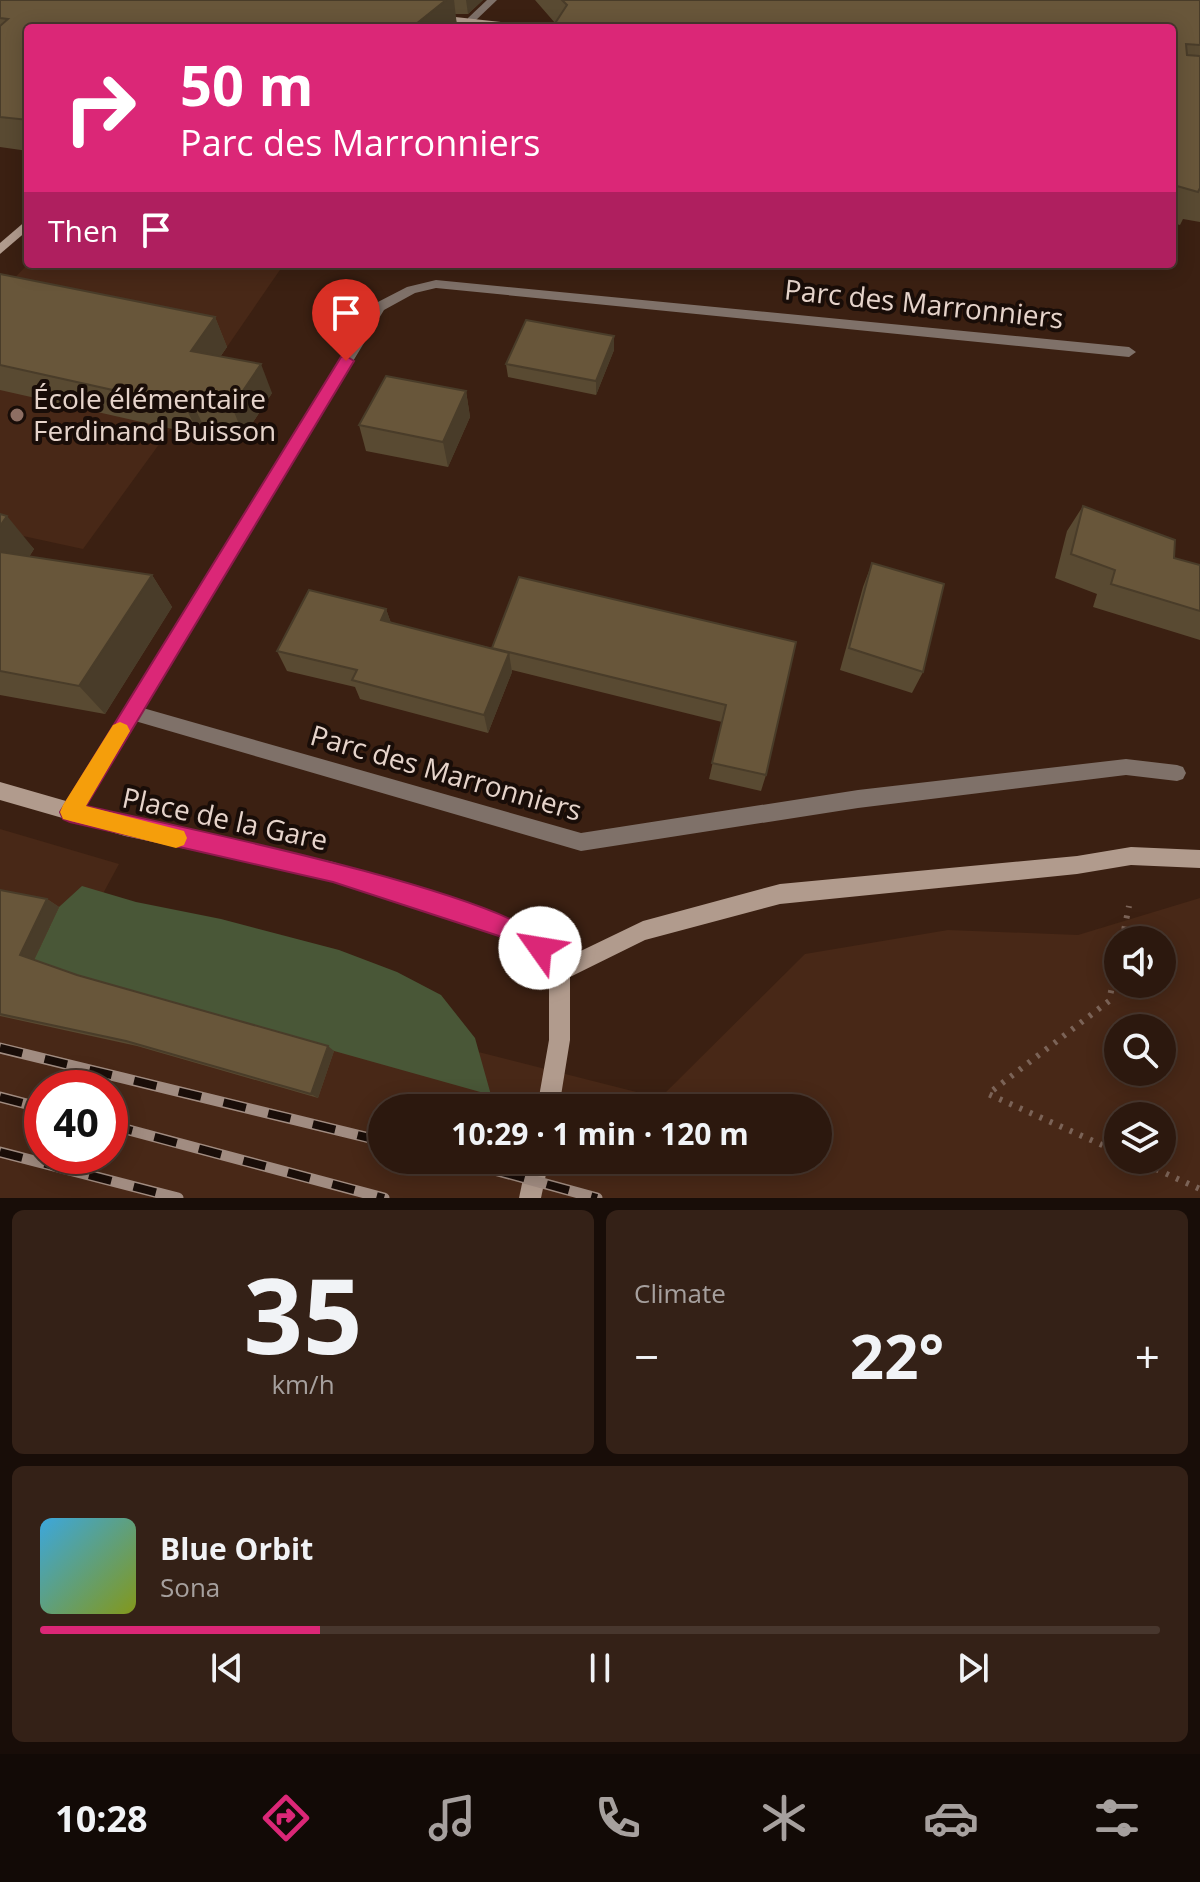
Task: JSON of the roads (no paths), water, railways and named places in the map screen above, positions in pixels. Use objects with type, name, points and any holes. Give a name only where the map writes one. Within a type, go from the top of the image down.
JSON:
[{"type":"street","points":[[471,20],[492,0]]},
{"type":"street","points":[[425,18],[499,24]]},
{"type":"street","points":[[0,250],[24,227]]},
{"type":"street","name":"Parc des Marronniers","points":[[70,812],[379,307],[411,290],[436,284],[1129,352]]},
{"type":"street","name":"Parc des Marronniers","points":[[132,712],[581,842],[858,799],[1126,767],[1177,773]]},
{"type":"street","name":"Place de la Gare","points":[[0,791],[70,812],[333,871],[510,928],[540,948],[559,972]]},
{"type":"street","points":[[551,1094],[562,1043],[564,1008],[559,972],[643,931],[780,894],[1077,865],[1131,856],[1200,859]]},
{"type":"street","points":[[530,1198],[535,1174]]},
{"type":"railway","points":[[0,1048],[368,1138]]},
{"type":"railway","points":[[0,1097],[24,1103]]},
{"type":"railway","points":[[128,1130],[384,1198]]},
{"type":"railway","points":[[0,1152],[178,1198]]},
{"type":"railway","points":[[509,1174],[597,1198]]},
{"type":"place","name":"École élémentaire Ferdinand Buisson","points":[[17,415]]}]
